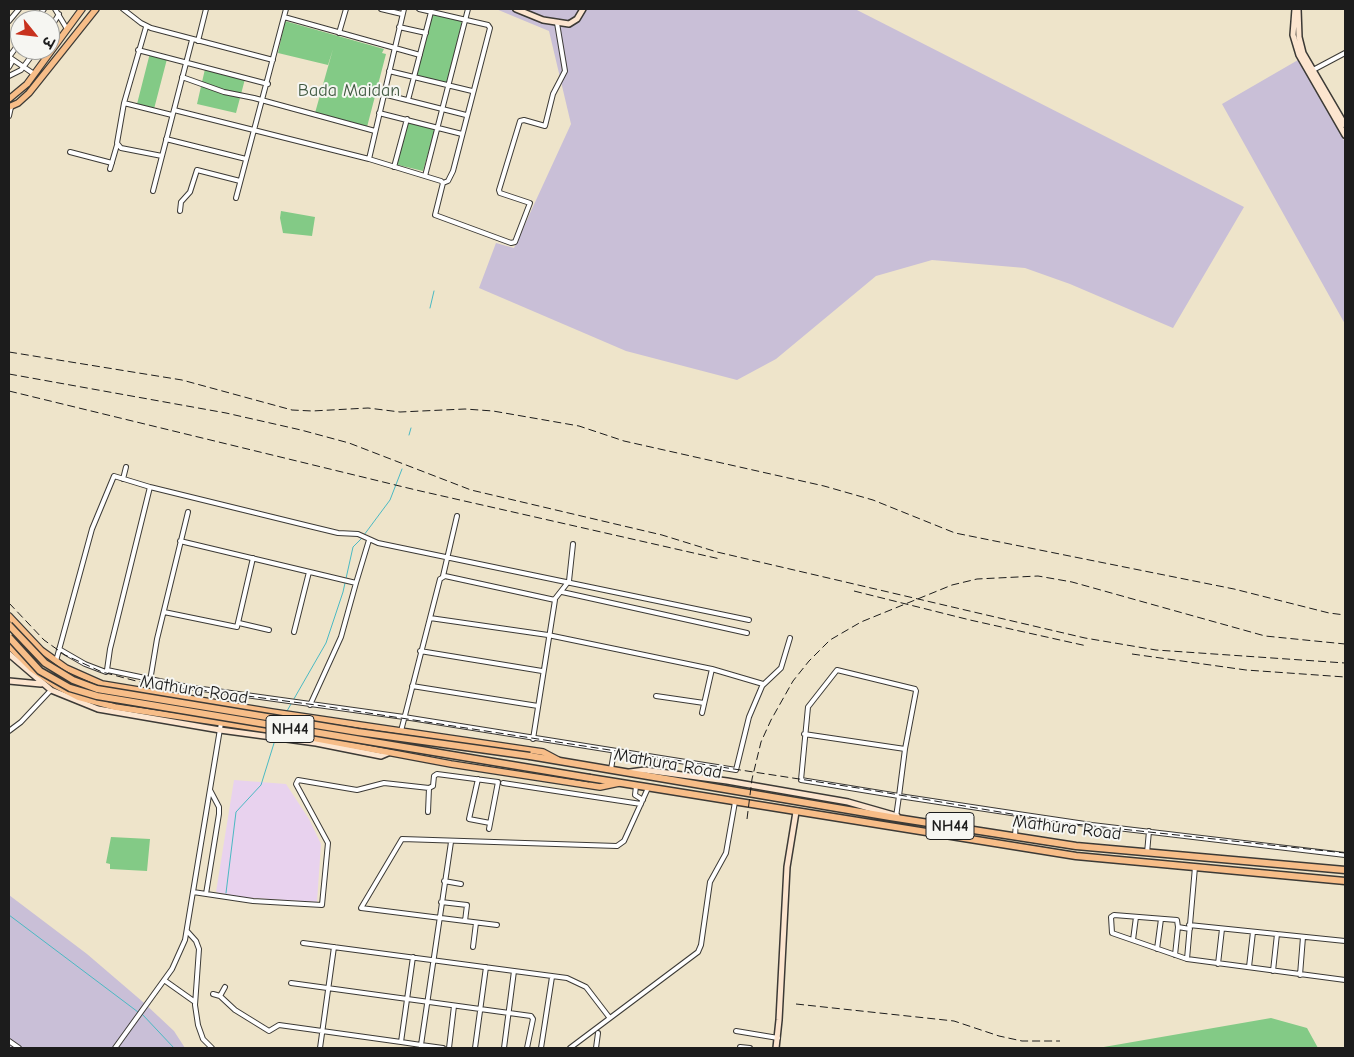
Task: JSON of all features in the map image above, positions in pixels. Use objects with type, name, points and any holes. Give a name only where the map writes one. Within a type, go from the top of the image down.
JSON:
[{"type":"highway","name":"Mathura Road","points":[[9,625],[46,663],[73,680],[98,690],[358,732],[558,760],[908,820],[1076,846],[1345,870]]},
{"type":"highway","name":"Mathura Road","points":[[9,638],[40,670],[70,688],[97,696],[648,788],[1076,856],[1345,882]]},
{"type":"main road","points":[[9,99],[18,94],[82,9]]},
{"type":"main road","points":[[10,106],[29,93],[96,9]]},
{"type":"main road","name":"Mathura Road","points":[[9,616],[41,650],[66,668],[102,684],[248,709],[543,752],[558,760]]},
{"type":"main road","name":"Mathura Road","points":[[9,646],[51,687],[78,698],[115,707],[179,719],[244,726],[388,753],[600,787],[620,783]]},
{"type":"main road","points":[[179,719],[185,698]]},
{"type":"main road","points":[[244,726],[248,709]]},
{"type":"street","points":[[9,21],[19,9]]},
{"type":"street","points":[[123,9],[146,26],[192,40],[273,60]]},
{"type":"street","points":[[198,41],[206,9]]},
{"type":"street","points":[[236,198],[264,101],[286,9]]},
{"type":"street","points":[[339,33],[346,9]]},
{"type":"street","points":[[381,9],[402,14]]},
{"type":"street","points":[[369,159],[404,9]]},
{"type":"street","points":[[418,9],[490,28],[450,178],[443,184],[435,215],[502,240],[514,242],[530,203],[500,193],[499,190],[520,121],[524,120],[546,125],[550,101],[566,68],[557,23]]},
{"type":"street","points":[[425,176],[468,9]]},
{"type":"street","points":[[516,9],[557,23],[573,22],[583,9]]},
{"type":"street","points":[[1297,9],[1301,47],[1345,125]]},
{"type":"street","points":[[1297,9],[1294,36],[1299,55],[1345,135]]},
{"type":"street","points":[[408,100],[431,12]]},
{"type":"street","points":[[60,16],[67,29]]},
{"type":"street","points":[[284,18],[420,55]]},
{"type":"street","points":[[110,169],[117,145],[124,103],[146,26]]},
{"type":"street","points":[[399,27],[426,33]]},
{"type":"street","points":[[153,191],[192,40]]},
{"type":"street","points":[[138,50],[268,84]]},
{"type":"street","points":[[1313,70],[1345,53]]},
{"type":"street","points":[[13,60],[34,74]]},
{"type":"street","points":[[9,76],[24,67],[29,60]]},
{"type":"street","points":[[389,70],[472,91]]},
{"type":"street","points":[[182,78],[224,92],[375,131]]},
{"type":"street","points":[[383,94],[466,116]]},
{"type":"street","points":[[124,103],[256,130],[369,159],[425,176],[443,184]]},
{"type":"street","points":[[9,116],[10,106]]},
{"type":"street","points":[[379,113],[462,134]]},
{"type":"street","points":[[394,167],[407,119]]},
{"type":"street","points":[[166,139],[246,159]]},
{"type":"street","points":[[117,145],[162,156]]},
{"type":"street","points":[[70,152],[112,163]]},
{"type":"street","points":[[180,211],[181,202],[190,192],[197,170],[240,181]]},
{"type":"street","points":[[123,479],[126,467]]},
{"type":"street","points":[[56,660],[95,521],[111,479],[116,476],[150,488],[333,532],[363,536],[369,540],[448,558],[569,581],[749,620]]},
{"type":"street","points":[[107,670],[110,648],[150,488]]},
{"type":"street","points":[[150,681],[188,512]]},
{"type":"street","points":[[401,731],[420,651],[448,558],[457,516]]},
{"type":"street","points":[[310,706],[339,642],[354,583],[369,540]]},
{"type":"street","points":[[180,541],[354,583]]},
{"type":"street","points":[[533,739],[554,600],[569,581],[573,544]]},
{"type":"street","points":[[164,612],[235,628],[239,623],[253,558]]},
{"type":"street","points":[[294,632],[309,572]]},
{"type":"street","points":[[442,576],[554,600]]},
{"type":"street","points":[[562,592],[747,633]]},
{"type":"street","points":[[430,618],[548,635],[712,669],[762,683],[763,685]]},
{"type":"street","points":[[239,623],[269,630]]},
{"type":"street","points":[[59,649],[85,664],[106,672],[107,670],[150,681],[310,706],[404,717],[736,770],[749,717],[763,685],[781,668],[790,638]]},
{"type":"street","points":[[420,651],[542,671]]},
{"type":"street","points":[[9,654],[41,684]]},
{"type":"street","points":[[702,714],[712,669]]},
{"type":"street","points":[[896,817],[899,796],[905,750],[915,689],[840,670],[836,672],[810,704],[804,734],[801,780],[899,796],[1018,814],[1345,854]]},
{"type":"street","points":[[9,681],[41,684],[51,687],[21,722],[9,730]]},
{"type":"street","points":[[412,686],[538,706]]},
{"type":"street","points":[[185,698],[188,687]]},
{"type":"street","points":[[656,696],[704,703]]},
{"type":"street","points":[[179,719],[220,730],[270,736],[279,734]]},
{"type":"street","points":[[115,1048],[178,959],[187,932],[221,723]]},
{"type":"street","points":[[804,734],[905,750]]},
{"type":"street","points":[[611,769],[614,752]]},
{"type":"street","points":[[428,812],[430,788],[433,786],[434,776],[437,774],[498,782],[488,830]]},
{"type":"street","points":[[478,779],[469,819],[490,823]]},
{"type":"street","points":[[193,892],[253,901],[322,905],[328,842],[296,784],[297,780],[357,790],[384,783],[430,788]]},
{"type":"street","points":[[503,783],[642,802]]},
{"type":"street","points":[[636,786],[635,795],[642,802]]},
{"type":"street","points":[[497,925],[361,908],[402,839],[617,846],[624,841],[648,788]]},
{"type":"street","points":[[206,894],[219,807],[210,790]]},
{"type":"street","points":[[570,1048],[698,952],[701,945],[710,882],[726,853],[735,802]]},
{"type":"street","points":[[776,1048],[787,867],[796,812]]},
{"type":"street","points":[[1015,836],[1016,822]]},
{"type":"street","points":[[1147,853],[1149,831]]},
{"type":"street","points":[[421,1047],[451,842]]},
{"type":"street","points":[[1187,958],[1194,867]]},
{"type":"street","points":[[444,882],[461,884]]},
{"type":"street","points":[[441,902],[467,905],[464,921]]},
{"type":"street","points":[[1175,955],[1179,921],[1114,915],[1111,917],[1112,933],[1175,955],[1218,964],[1345,980]]},
{"type":"street","points":[[1133,940],[1136,917]]},
{"type":"street","points":[[1157,949],[1161,920]]},
{"type":"street","points":[[473,947],[476,923]]},
{"type":"street","points":[[1178,927],[1222,929],[1345,942]]},
{"type":"street","points":[[1218,964],[1222,929]]},
{"type":"street","points":[[187,932],[196,941],[199,949],[195,1002],[198,1025],[203,1039],[212,1048]]},
{"type":"street","points":[[1249,967],[1253,932]]},
{"type":"street","points":[[1273,971],[1277,934]]},
{"type":"street","points":[[1300,975],[1303,937]]},
{"type":"street","points":[[303,944],[567,978],[586,987],[609,1017]]},
{"type":"street","points":[[320,1048],[334,947]]},
{"type":"street","points":[[401,1042],[413,957]]},
{"type":"street","points":[[475,1048],[486,967]]},
{"type":"street","points":[[504,1048],[507,1013],[514,971]]},
{"type":"street","points":[[541,1048],[552,977]]},
{"type":"street","points":[[164,980],[195,1002]]},
{"type":"street","points":[[291,984],[532,1017],[527,1048]]},
{"type":"street","points":[[220,996],[225,987]]},
{"type":"street","points":[[213,994],[220,996],[235,1010],[269,1031],[279,1025],[401,1042],[421,1047],[443,1048]]},
{"type":"street","points":[[449,1048],[454,1006]]},
{"type":"street","points":[[736,1031],[778,1038]]},
{"type":"street","points":[[596,1048],[598,1033]]},
{"type":"street","points":[[9,1041],[19,1048]]},
{"type":"street","points":[[740,1047],[750,1048]]},
{"type":"shaded area","points":[[496,9],[855,9],[1244,207],[1173,328],[1070,284],[1025,268],[932,260],[876,276],[776,359],[737,380],[626,351],[479,288],[496,243],[514,248],[571,124],[549,31]]},
{"type":"shaded area","points":[[1298,60],[1345,142],[1345,324],[1222,104]]},
{"type":"shaded area","points":[[234,780],[286,784],[309,819],[321,844],[317,902],[238,897],[216,892]]},
{"type":"shaded area","points":[[9,895],[87,954],[143,1002],[174,1031],[185,1048],[9,1048]]},
{"type":"green space","points":[[429,13],[462,21],[446,87],[413,78]]},
{"type":"green space","name":"Bada Maidan","points":[[285,21],[384,49],[382,53],[386,54],[367,127],[315,113],[333,49],[328,65],[278,53]]},
{"type":"green space","points":[[150,53],[167,59],[154,109],[137,104]]},
{"type":"green space","points":[[205,69],[245,79],[236,113],[197,104]]},
{"type":"green space","points":[[405,121],[435,129],[423,171],[394,164]]},
{"type":"green space","points":[[281,211],[315,217],[312,236],[283,233],[280,218]]},
{"type":"green space","points":[[111,837],[150,839],[147,871],[110,869],[110,864],[106,863]]},
{"type":"green space","points":[[1271,1018],[1307,1028],[1318,1048],[1098,1048]]},
{"type":"waterway","points":[[430,308],[434,291]]},
{"type":"waterway","points":[[409,435],[411,428]]},
{"type":"waterway","points":[[364,535],[390,500],[402,469]]},
{"type":"waterway","points":[[287,711],[326,643],[343,592],[353,547],[362,538]]},
{"type":"waterway","points":[[226,893],[236,812],[261,785],[275,740]]},
{"type":"waterway","points":[[9,915],[138,1012]]},
{"type":"waterway","points":[[142,1014],[174,1048]]},
{"type":"railway","points":[[9,352],[182,380],[292,410],[312,411],[368,408],[400,412],[465,409],[493,411],[579,426],[624,441],[824,486],[873,500],[955,533],[1234,589],[1329,613],[1345,615]]},
{"type":"railway","points":[[9,374],[226,413],[301,430],[349,443],[471,490],[662,535],[717,552],[1085,638],[1156,650],[1345,663]]},
{"type":"railway","points":[[9,391],[416,490],[720,559]]},
{"type":"railway","points":[[747,819],[752,779],[761,742],[793,681],[809,661],[830,640],[861,622],[952,585],[977,579],[1038,576],[1072,582],[1265,636],[1345,644]]},
{"type":"railway","points":[[854,591],[970,620],[1087,646]]},
{"type":"railway","points":[[9,603],[44,640],[65,655],[102,672],[140,682],[316,705],[858,788],[1065,823],[1345,853]]},
{"type":"railway","points":[[1132,654],[1246,670],[1345,677]]},
{"type":"railway","points":[[796,1004],[954,1021],[999,1036],[1022,1041],[1060,1041]]}]
